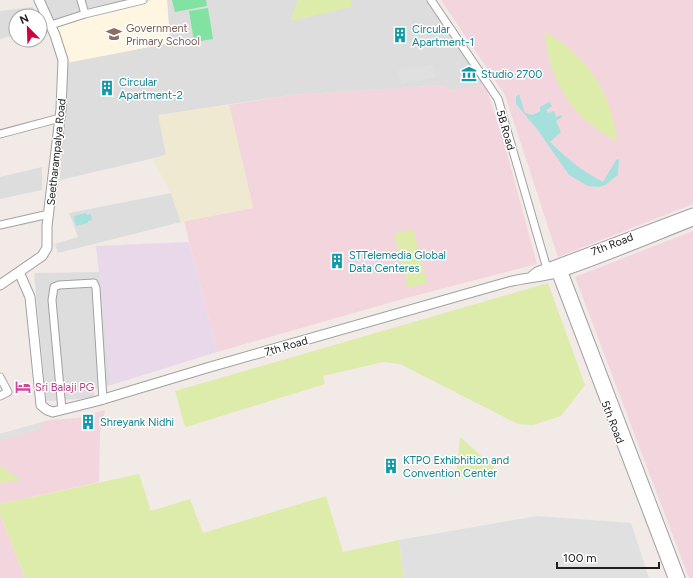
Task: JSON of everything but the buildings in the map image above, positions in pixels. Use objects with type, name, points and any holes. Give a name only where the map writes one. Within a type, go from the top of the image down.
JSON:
[{"type":"street","name":"Seetharampalya Road","points":[[0,285],[45,253],[48,248],[47,226],[60,118],[63,60],[51,25],[39,0]]},
{"type":"street","points":[[81,0],[85,14]]},
{"type":"street","points":[[105,0],[107,8]]},
{"type":"street","name":"5B Road","points":[[431,0],[498,99],[555,269]]},
{"type":"street","points":[[51,25],[85,14],[138,1]]},
{"type":"street","points":[[0,134],[60,118]]},
{"type":"street","name":"7th Road","points":[[19,272],[30,297],[41,405],[46,410],[53,412],[102,400],[210,367],[532,276],[539,278],[555,269],[693,213]]},
{"type":"street","points":[[0,225],[49,214]]},
{"type":"street","name":"7th Road","points":[[555,269],[693,221]]},
{"type":"street","name":"5th Road","points":[[555,269],[680,578]]},
{"type":"street","points":[[62,410],[52,300],[54,287],[59,285],[94,283],[96,288],[102,400]]},
{"type":"street","points":[[0,377],[8,392],[0,396]]},
{"type":"street","name":"5th Road","points":[[635,468],[673,578]]},
{"type":"shaded area","points":[[43,0],[137,0],[138,5],[56,26]]},
{"type":"shaded area","name":"Government Primary School","points":[[154,0],[167,0],[170,43],[70,62],[56,26]]},
{"type":"shaded area","points":[[167,0],[426,0],[485,84],[451,91],[444,85],[291,95],[159,115],[167,155],[60,180],[67,63],[170,43]]},
{"type":"shaded area","points":[[441,0],[693,0],[693,204],[558,257],[505,95]]},
{"type":"shaded area","points":[[8,10],[8,37],[0,39],[0,11]]},
{"type":"shaded area","points":[[433,64],[436,78],[401,84],[398,70]]},
{"type":"shaded area","points":[[485,84],[505,146],[537,264],[406,298],[217,352],[184,221],[253,208],[229,105],[291,95],[444,85],[451,91]]},
{"type":"shaded area","points":[[229,105],[253,208],[181,222],[171,193],[152,159],[166,155],[158,115]]},
{"type":"shaded area","points":[[42,167],[42,190],[0,199],[0,177]]},
{"type":"shaded area","points":[[171,193],[181,222],[58,253],[55,244],[78,237],[69,213]]},
{"type":"shaded area","points":[[693,231],[693,578],[689,578],[575,277]]},
{"type":"shaded area","points":[[189,242],[217,352],[111,385],[96,246]]},
{"type":"shaded area","points":[[99,272],[111,385],[94,389],[94,398],[46,401],[34,273]]},
{"type":"shaded area","points":[[105,410],[100,433],[99,482],[0,504],[0,434],[49,420],[77,418]]},
{"type":"shaded area","points":[[40,423],[42,428],[0,441],[0,434]]},
{"type":"shaded area","points":[[0,514],[25,578],[0,578]]},
{"type":"shaded area","points":[[537,516],[631,523],[649,578],[404,578],[399,540]]},
{"type":"green space","points":[[172,0],[206,0],[207,6],[175,12]]},
{"type":"green space","points":[[298,0],[351,0],[352,7],[290,21]]},
{"type":"green space","points":[[208,8],[213,39],[194,42],[189,11]]},
{"type":"green space","points":[[545,32],[560,41],[573,52],[595,77],[610,107],[617,141],[601,132],[588,122],[566,97],[557,82],[551,66]]},
{"type":"green space","points":[[413,229],[427,283],[408,288],[394,234]]},
{"type":"green space","points":[[548,283],[585,385],[561,416],[533,425],[518,424],[400,364],[383,362],[323,376],[325,384],[186,427],[184,424],[175,391]]},
{"type":"green space","points":[[460,437],[495,468],[456,480]]},
{"type":"green space","points":[[0,466],[21,480],[0,483]]},
{"type":"green space","points":[[139,474],[151,511],[190,499],[203,533],[326,496],[343,552],[399,540],[404,578],[25,578],[0,514],[0,504]]},
{"type":"water","points":[[519,94],[525,113],[533,115],[540,111],[540,107],[549,102],[552,106],[546,110],[548,113],[554,111],[556,117],[561,115],[562,117],[556,121],[561,132],[550,142],[568,159],[581,169],[603,182],[616,160],[619,159],[618,175],[605,185],[599,187],[588,186],[569,175],[537,129],[516,104],[516,97]]},
{"type":"water","points":[[86,213],[87,215],[91,214],[92,220],[88,221],[88,223],[76,226],[73,216]]},
{"type":"place","name":"Government Primary School","points":[[114,34]]},
{"type":"place","name":"Circular Apartment-1","points":[[400,35]]},
{"type":"place","name":"Studio 2700","points":[[469,74]]},
{"type":"place","name":"Circular Apartment-2","points":[[107,88]]},
{"type":"place","name":"STTelemedia Global Data Centeres","points":[[337,261]]},
{"type":"place","name":"Sri Balaji PG","points":[[23,387]]},
{"type":"place","name":"Shreyank Nidhi","points":[[88,422]]},
{"type":"place","name":"KTPO Exhibhition and Convention Center","points":[[391,466]]}]
